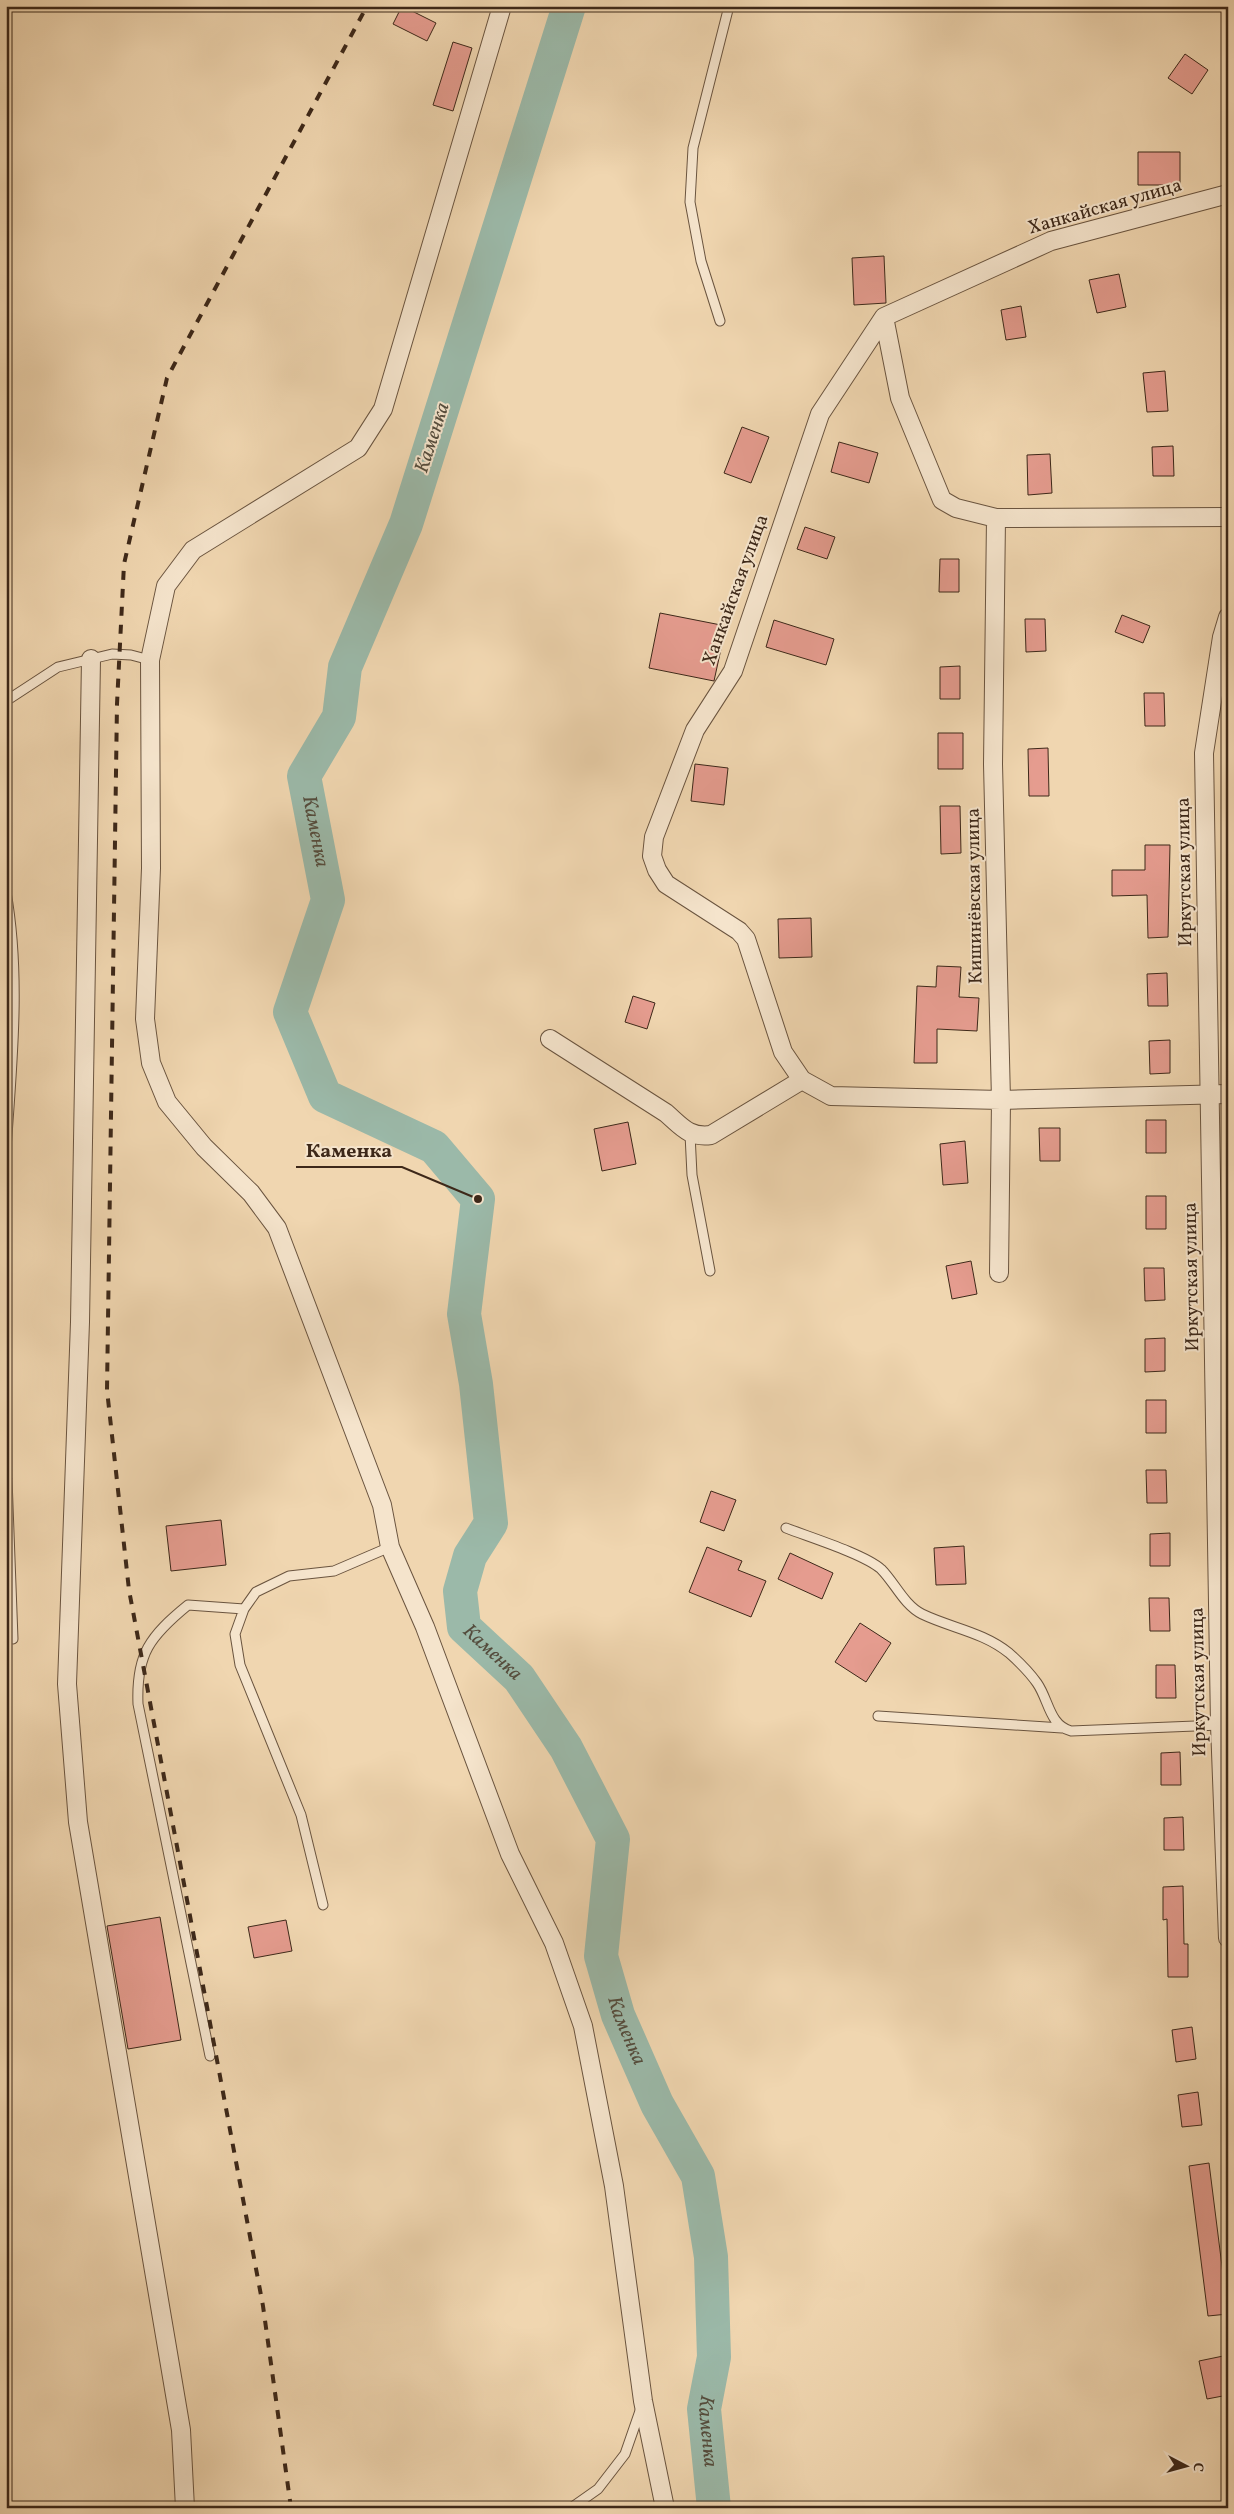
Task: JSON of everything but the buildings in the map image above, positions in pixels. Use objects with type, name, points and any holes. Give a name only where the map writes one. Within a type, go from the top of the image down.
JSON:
[{"type":"street","points":[[502,6],[383,409],[358,448],[193,550],[166,586],[150,660],[151,868],[145,1019],[151,1063],[166,1102],[204,1147],[251,1193],[277,1228],[382,1505],[390,1547],[425,1627],[510,1854],[554,1943],[583,2026],[614,2186],[643,2401],[665,2508]]},
{"type":"street","name":"Ханкайская улица","points":[[1219,1095],[1001,1100],[843,1098],[818,1091],[802,1080],[790,1064],[780,1045],[746,939],[739,931],[666,884],[657,870],[652,856],[654,837],[695,730],[733,671],[820,414],[884,317],[1051,241],[1228,194]]},
{"type":"street","points":[[884,317],[900,398],[942,500],[956,508],[996,518],[1228,517]]},
{"type":"street","name":"Кишинёвская улица","points":[[996,518],[993,764],[1001,1100],[999,1273]]},
{"type":"street","name":"Иркутская улица","points":[[1228,617],[1222,637],[1204,753],[1219,1095],[1224,1726],[1228,1938]]},
{"type":"street","points":[[90,659],[80,1322],[67,1684],[78,1822],[181,2430],[185,2508]]},
{"type":"street","points":[[550,1039],[666,1113],[690,1134],[700,1136],[711,1135],[802,1080]]},
{"type":"lane","points":[[720,321],[701,261],[690,202],[693,148],[729,6]]},
{"type":"lane","points":[[6,701],[58,666],[112,654],[131,655],[150,660]]},
{"type":"lane","points":[[6,892],[12,928],[14,978],[12,1066],[6,1149]]},
{"type":"lane","points":[[690,1134],[692,1175],[710,1271]]},
{"type":"lane","points":[[6,1335],[7,1479],[13,1639]]},
{"type":"lane","points":[[786,1528],[866,1560],[880,1568],[908,1602],[920,1613],[980,1635],[1009,1653],[1036,1682],[1044,1695],[1053,1720],[1062,1728]]},
{"type":"lane","points":[[322,1905],[301,1815],[240,1665],[235,1634],[244,1609],[256,1592],[290,1576],[334,1571],[390,1547]]},
{"type":"lane","points":[[210,2056],[140,1714],[137,1679],[141,1658],[163,1625],[188,1605],[244,1609]]},
{"type":"lane","points":[[878,1716],[1062,1728],[1071,1731],[1224,1726]]},
{"type":"lane","points":[[571,2508],[598,2489],[625,2454],[643,2401]]},
{"type":"waterway","name":"Каменка","points":[[569,6],[406,524],[345,667],[339,717],[304,776],[328,900],[290,1012],[325,1096],[434,1147],[478,1199],[464,1314],[476,1384],[491,1523],[470,1556],[460,1591],[464,1627],[519,1678],[566,1748],[613,1839],[601,1956],[618,2015],[657,2104],[698,2176],[711,2257],[714,2357],[704,2409],[714,2508]]},
{"type":"railway","points":[[291,2508],[263,2306],[129,1590],[107,1390],[117,704],[124,564],[167,378],[367,6]]},
{"type":"place","name":"Каменка","points":[[478,1199]]}]
